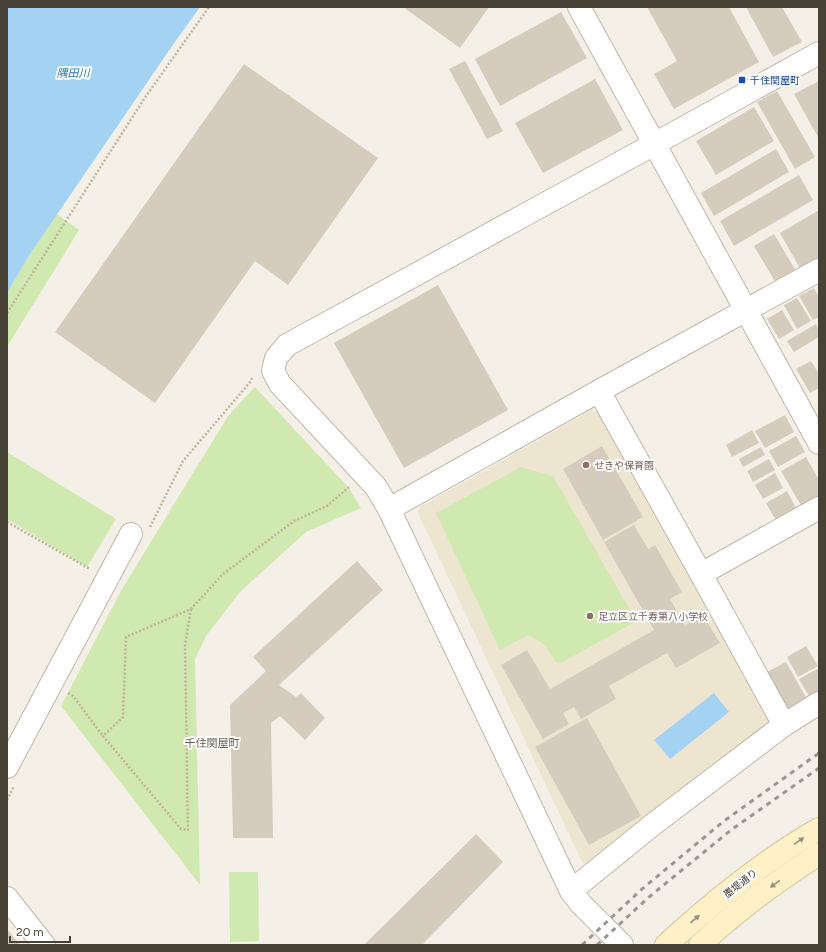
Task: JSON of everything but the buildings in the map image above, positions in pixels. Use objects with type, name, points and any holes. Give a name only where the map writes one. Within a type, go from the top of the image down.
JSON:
[{"type":"main road","name":"墨堤通り","points":[[666,945],[729,891],[765,863],[819,828]]},
{"type":"main road","points":[[700,945],[748,904],[819,854]]},
{"type":"street","points":[[579,7],[819,443]]},
{"type":"street","points":[[622,945],[581,904],[571,891],[389,510],[376,487],[280,384],[273,371],[276,358],[287,345],[819,53]]},
{"type":"street","points":[[389,510],[599,391],[819,270]]},
{"type":"street","points":[[599,391],[784,725]]},
{"type":"street","points":[[701,574],[819,508]]},
{"type":"street","points":[[12,773],[139,533]]},
{"type":"street","points":[[571,891],[651,826],[784,725],[819,703]]},
{"type":"street","points":[[7,898],[44,945]]},
{"type":"path","points":[[7,313],[144,99],[209,7]]},
{"type":"path","points":[[139,533],[183,461],[251,381],[253,375],[255,379]]},
{"type":"path","points":[[102,736],[123,718],[126,637],[191,609],[223,574],[294,521],[327,506],[351,486]]},
{"type":"path","points":[[7,522],[92,571]]},
{"type":"path","points":[[64,690],[73,696],[102,736],[181,829],[188,830],[184,645],[191,609]]},
{"type":"path","points":[[7,800],[12,773]]},
{"type":"shaded area","name":"足立区立千寿第八小学校","points":[[592,410],[598,412],[771,719],[767,730],[588,865],[582,862],[418,513],[420,507]]},
{"type":"green space","points":[[57,214],[79,230],[7,347],[7,293],[30,254]]},
{"type":"green space","points":[[255,387],[348,487],[361,508],[306,532],[240,592],[206,636],[195,659],[200,885],[61,706],[122,589],[228,416]]},
{"type":"green space","points":[[7,452],[116,519],[87,567],[7,519]]},
{"type":"green space","points":[[521,467],[553,476],[634,617],[633,623],[561,663],[556,662],[545,645],[529,635],[500,650],[436,513]]},
{"type":"green space","points":[[229,872],[258,872],[259,941],[230,942]]},
{"type":"water","name":"隅田川","points":[[7,7],[200,7],[30,254],[7,293]]},
{"type":"water","points":[[714,693],[729,712],[670,759],[654,740]]},
{"type":"railway","points":[[582,945],[642,889],[724,821],[819,753]]},
{"type":"railway","points":[[597,945],[649,897],[731,830],[819,768]]},
{"type":"place","name":"千住関屋町","points":[[742,80]]},
{"type":"place","name":"せきや保育園","points":[[586,465]]},
{"type":"place","name":"足立区立千寿第八小学校","points":[[590,616]]},
{"type":"district","name":"千住関屋町","points":[[212,743]]}]
